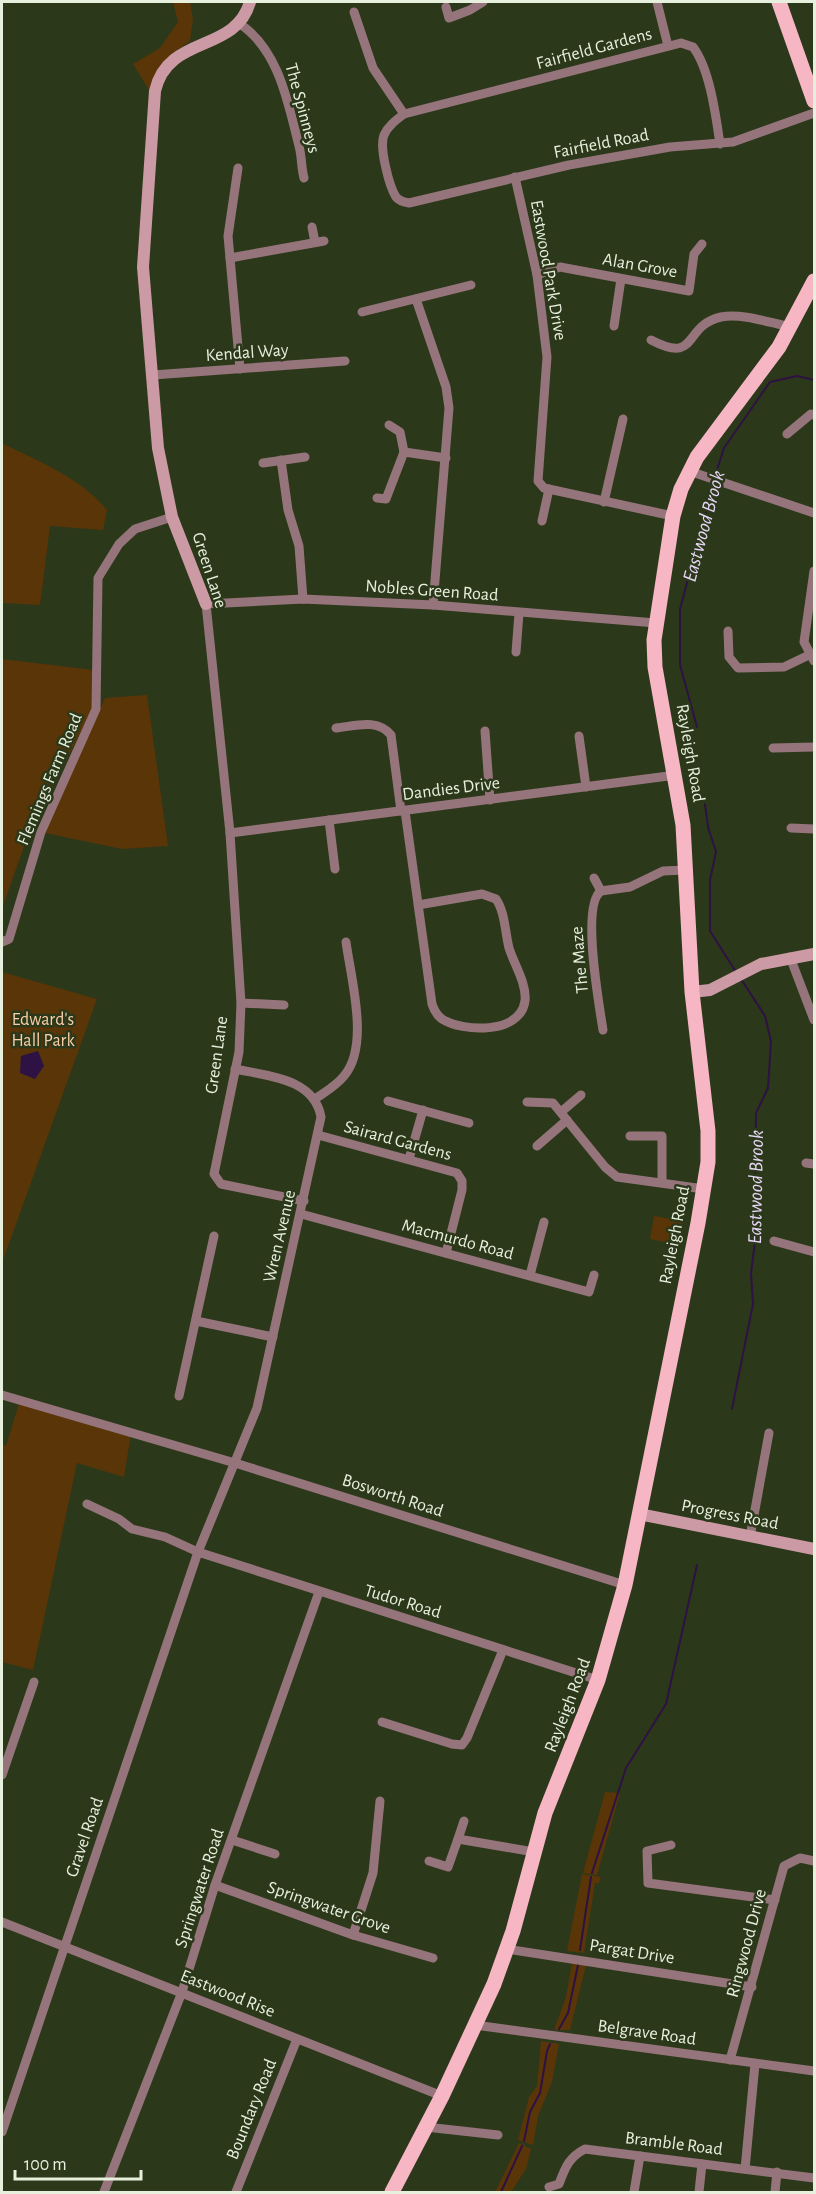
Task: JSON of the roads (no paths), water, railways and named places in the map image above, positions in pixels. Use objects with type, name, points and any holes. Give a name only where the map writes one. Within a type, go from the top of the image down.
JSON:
[{"type":"main road","points":[[770,2],[793,44]]},
{"type":"main road","points":[[779,2],[814,101]]},
{"type":"main road","name":"Rayleigh Road","points":[[392,2193],[442,2096],[475,2025],[506,1949],[545,1813],[598,1680],[625,1585],[704,1189],[708,1131],[692,992],[686,870],[676,775],[655,667],[656,623],[673,516],[689,471],[791,327],[814,281]]},
{"type":"street","points":[[240,24],[250,2]]},
{"type":"street","points":[[446,7],[449,18],[463,14],[483,2]]},
{"type":"street","points":[[657,2],[668,46]]},
{"type":"street","points":[[354,12],[373,68],[404,114]]},
{"type":"street","name":"The Spinneys","points":[[240,24],[253,33],[271,56],[300,149],[304,178]]},
{"type":"street","name":"Green Lane","points":[[240,24],[227,33],[179,54],[162,73],[157,85],[143,267],[158,448],[172,517],[206,604],[230,833],[241,1003],[240,1038],[215,1178],[226,1186],[304,1201]]},
{"type":"street","name":"Fairfield Gardens","points":[[404,114],[668,46],[687,44],[697,52],[715,110],[720,144]]},
{"type":"street","name":"Fairfield Road","points":[[404,114],[389,127],[382,141],[395,195],[402,202],[416,202],[515,177],[670,147],[720,144],[746,138],[814,113]]},
{"type":"street","points":[[238,168],[228,236],[240,369]]},
{"type":"street","name":"Eastwood Park Drive","points":[[515,177],[537,275],[547,357],[538,481],[549,489]]},
{"type":"street","points":[[230,258],[320,242],[312,227]]},
{"type":"street","name":"Alan Grove","points":[[537,275],[560,267],[689,291],[694,254],[702,244]]},
{"type":"street","points":[[614,326],[621,279]]},
{"type":"street","points":[[362,312],[471,285]]},
{"type":"street","points":[[416,298],[446,387],[449,408],[433,605]]},
{"type":"street","points":[[651,340],[670,350],[681,348],[702,326],[722,317],[748,318],[791,327]]},
{"type":"street","name":"Kendal Way","points":[[153,375],[345,361]]},
{"type":"street","points":[[787,434],[811,414],[814,415]]},
{"type":"street","points":[[604,502],[622,419]]},
{"type":"street","points":[[377,498],[387,499],[404,452],[400,432],[389,425]]},
{"type":"street","points":[[404,452],[446,458]]},
{"type":"street","points":[[263,463],[305,457]]},
{"type":"street","points":[[281,460],[288,510],[299,546],[303,599]]},
{"type":"street","points":[[689,471],[814,513]]},
{"type":"street","points":[[542,520],[549,489],[673,516]]},
{"type":"street","name":"Flemings Farm Road","points":[[2,942],[9,939],[41,832],[96,709],[98,578],[119,544],[135,529],[172,517]]},
{"type":"street","points":[[728,631],[729,657],[738,669],[783,667],[812,658],[804,642],[804,625],[812,602],[814,571]]},
{"type":"street","name":"Nobles Green Road","points":[[206,604],[303,599],[433,605],[656,623]]},
{"type":"street","points":[[516,652],[519,613]]},
{"type":"street","points":[[336,728],[374,724],[384,727],[391,735],[432,1004],[439,1017],[450,1023],[489,1028],[505,1026],[512,1022],[522,1009],[525,996],[496,899],[482,894],[418,904]]},
{"type":"street","points":[[485,731],[490,800]]},
{"type":"street","points":[[579,736],[586,787]]},
{"type":"street","points":[[773,748],[814,747]]},
{"type":"street","name":"Dandies Drive","points":[[230,833],[676,775]]},
{"type":"street","points":[[329,820],[335,869]]},
{"type":"street","points":[[791,828],[814,829]]},
{"type":"street","points":[[594,878],[601,891],[630,887],[663,871],[686,870]]},
{"type":"street","name":"The Maze","points":[[601,891],[595,897],[592,912],[594,968],[603,1030]]},
{"type":"street","points":[[235,1069],[293,1083],[305,1089],[315,1099],[344,1076],[357,1053],[358,1035],[346,942]]},
{"type":"street","points":[[692,992],[710,990],[741,973],[790,957],[814,954]]},
{"type":"street","points":[[790,957],[814,1020]]},
{"type":"street","points":[[241,1003],[284,1005]]},
{"type":"street","points":[[561,1112],[582,1095]]},
{"type":"street","name":"Wren Avenue","points":[[235,1463],[253,1420],[304,1201],[321,1117],[315,1099]]},
{"type":"street","points":[[388,1101],[469,1123]]},
{"type":"street","points":[[527,1102],[551,1102],[617,1177],[704,1189]]},
{"type":"street","points":[[410,1159],[423,1110]]},
{"type":"street","points":[[537,1146],[567,1120]]},
{"type":"street","name":"Sairard Gardens","points":[[318,1135],[453,1171],[461,1177],[462,1190],[446,1253]]},
{"type":"street","points":[[630,1136],[662,1136],[662,1182]]},
{"type":"street","name":"Macmurdo Road","points":[[301,1214],[589,1292],[594,1275]]},
{"type":"street","points":[[530,1275],[544,1222]]},
{"type":"street","points":[[179,1396],[214,1236]]},
{"type":"street","points":[[774,1241],[814,1252]]},
{"type":"street","points":[[196,1321],[273,1337]]},
{"type":"street","name":"Bosworth Road","points":[[2,1395],[235,1463],[625,1585]]},
{"type":"street","points":[[750,1537],[769,1432]]},
{"type":"street","name":"Gravel Road","points":[[2,2132],[198,1552],[235,1463]]},
{"type":"street","name":"Tudor Road","points":[[87,1504],[111,1514],[135,1530],[165,1537],[198,1552],[598,1680]]},
{"type":"street","name":"Progress Road","points":[[639,1514],[814,1549]]},
{"type":"street","name":"Springwater Road","points":[[104,2193],[182,1992],[215,1885],[319,1592]]},
{"type":"street","points":[[382,1722],[452,1744],[462,1744],[467,1738],[503,1650]]},
{"type":"street","points":[[2,1775],[34,1682]]},
{"type":"street","points":[[353,1935],[373,1873],[380,1800]]},
{"type":"street","points":[[429,1861],[448,1867],[464,1821]]},
{"type":"street","points":[[458,1839],[534,1852]]},
{"type":"street","points":[[232,1840],[275,1854]]},
{"type":"street","points":[[671,1845],[647,1851],[648,1883],[775,1900]]},
{"type":"street","name":"Ringwood Drive","points":[[730,2060],[784,1866],[800,1858],[814,1861]]},
{"type":"street","name":"Springwater Grove","points":[[215,1885],[353,1935],[433,1958]]},
{"type":"street","name":"Eastwood Rise","points":[[2,1922],[442,2096]]},
{"type":"street","name":"Pargat Drive","points":[[506,1949],[752,1987]]},
{"type":"street","name":"Belgrave Road","points":[[475,2025],[814,2071]]},
{"type":"street","name":"Boundary Road","points":[[236,2193],[297,2038]]},
{"type":"street","points":[[745,2169],[755,2064]]},
{"type":"street","points":[[426,2127],[498,2135]]},
{"type":"street","name":"Bramble Road","points":[[549,2187],[559,2184],[569,2161],[585,2149],[814,2178]]},
{"type":"street","points":[[634,2193],[640,2156]]},
{"type":"street","points":[[699,2193],[702,2164]]},
{"type":"street","points":[[775,2193],[777,2172]]},
{"type":"waterway","name":"Eastwood Brook","points":[[715,476],[724,448],[770,382],[797,376],[814,380]]},
{"type":"waterway","name":"Eastwood Brook","points":[[697,727],[680,665],[680,609],[714,482]]},
{"type":"waterway","name":"Eastwood Brook","points":[[705,804],[708,827],[716,852],[710,880],[710,931],[736,972]]},
{"type":"waterway","name":"Eastwood Brook","points":[[732,1409],[753,1304],[751,1273],[758,1219],[755,1172],[756,1113],[768,1088],[771,1041],[765,1016],[741,979]]},
{"type":"waterway","name":"Eastwood Brook","points":[[592,1873],[626,1768],[666,1704],[697,1565]]},
{"type":"waterway","name":"Eastwood Brook","points":[[580,1950],[591,1877]]},
{"type":"waterway","name":"Eastwood Brook","points":[[559,2029],[568,2013],[578,1965]]},
{"type":"waterway","name":"Eastwood Brook","points":[[524,2141],[530,2112],[540,2093],[550,2044]]},
{"type":"waterway","name":"Eastwood Brook","points":[[501,2192],[522,2146]]},
{"type":"park label","name":"Edward's Hall Park","points":[[43,1029]]}]
